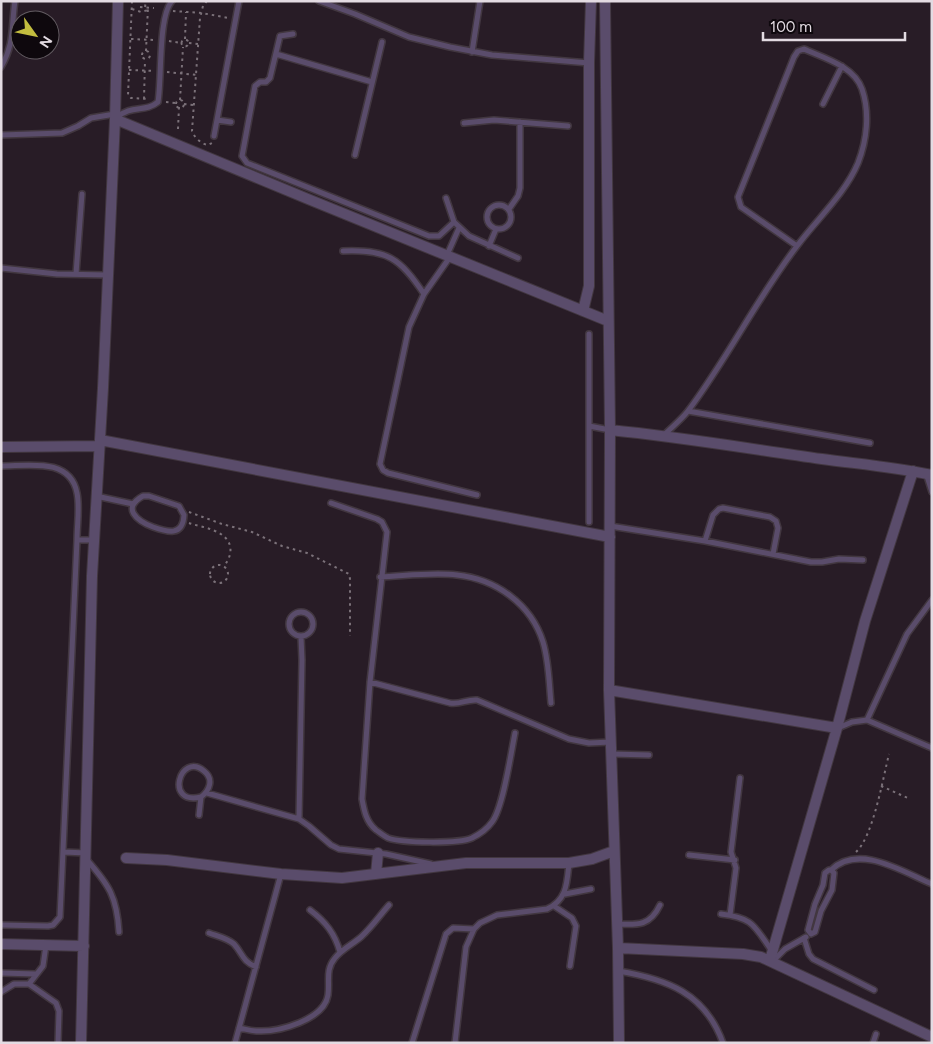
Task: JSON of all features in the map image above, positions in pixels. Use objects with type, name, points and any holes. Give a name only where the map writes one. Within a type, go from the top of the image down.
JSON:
[{"type":"street","points":[[81,1043],[94,540],[103,388],[118,1]]},
{"type":"street","points":[[583,311],[588,293],[590,274],[588,244],[591,1]]},
{"type":"street","points":[[605,1],[610,430],[609,690],[618,948],[619,1043]]},
{"type":"street","points":[[115,116],[608,321]]},
{"type":"street","points":[[610,430],[929,474]]},
{"type":"street","points":[[1,447],[100,443],[610,537]]},
{"type":"street","points":[[772,958],[865,621],[913,471]]},
{"type":"street","points":[[609,690],[837,728]]},
{"type":"street","points":[[126,858],[192,862],[281,874],[342,878],[494,862],[569,863],[592,859],[614,851]]},
{"type":"street","points":[[376,874],[378,853]]},
{"type":"street","points":[[1,944],[84,946]]},
{"type":"street","points":[[618,948],[743,954],[772,958],[932,1037]]},
{"type":"lane","points":[[1,67],[9,54],[12,40],[15,1]]},
{"type":"lane","points":[[1,135],[62,133],[91,118],[115,116],[128,110],[147,108],[158,102],[166,11],[172,1]]},
{"type":"lane","points":[[214,136],[239,1]]},
{"type":"lane","points":[[319,1],[356,14],[409,37],[472,52],[589,63]]},
{"type":"lane","points":[[472,52],[480,1]]},
{"type":"lane","points":[[293,34],[280,36],[268,81],[257,84],[254,88],[242,156],[247,163],[429,236],[438,236],[454,222]]},
{"type":"lane","points":[[355,155],[382,42]]},
{"type":"lane","points":[[664,436],[688,411],[797,246],[849,180],[863,148],[866,131],[866,113],[864,96],[857,78],[842,66],[804,49],[801,49],[796,54],[738,197],[741,207],[797,246]]},
{"type":"lane","points":[[276,54],[372,82]]},
{"type":"lane","points":[[823,104],[842,66]]},
{"type":"lane","points":[[217,120],[231,122]]},
{"type":"lane","points":[[464,123],[494,120],[568,126]]},
{"type":"lane","points":[[509,209],[518,196],[520,188],[520,122]]},
{"type":"lane","points":[[76,274],[82,194]]},
{"type":"lane","points":[[446,198],[454,222],[459,228],[469,236],[518,258]]},
{"type":"lane","points":[[502,205],[509,209],[512,217],[508,225],[501,229],[496,229],[487,220],[488,212],[494,206],[502,205]]},
{"type":"lane","points":[[459,228],[448,256],[424,294],[409,327],[380,464],[383,470],[388,473],[477,495]]},
{"type":"lane","points":[[489,246],[496,229]]},
{"type":"lane","points":[[343,251],[370,251],[385,255],[398,262],[410,273],[424,294]]},
{"type":"lane","points":[[1,268],[47,273],[107,275]]},
{"type":"lane","points":[[589,334],[589,522]]},
{"type":"lane","points":[[688,411],[870,443]]},
{"type":"lane","points":[[589,426],[610,430]]},
{"type":"lane","points":[[1,466],[56,467],[67,473],[75,483],[78,494],[61,911],[57,921],[48,926],[1,925]]},
{"type":"lane","points":[[929,474],[932,492]]},
{"type":"lane","points":[[96,496],[133,504]]},
{"type":"lane","points":[[149,496],[174,503],[182,510],[184,521],[181,527],[176,531],[170,532],[138,521],[132,510],[133,504],[137,499],[149,496]]},
{"type":"lane","points":[[331,503],[377,520],[385,527],[387,532],[380,577],[370,682],[362,799],[365,815],[374,828],[387,838],[403,841],[455,841],[470,839],[484,831],[494,820],[499,806],[515,733]]},
{"type":"lane","points":[[705,541],[713,515],[719,509],[727,508],[770,517],[776,521],[778,528],[773,554]]},
{"type":"lane","points":[[610,526],[817,562],[863,560]]},
{"type":"lane","points":[[77,540],[94,540]]},
{"type":"lane","points":[[380,577],[455,574],[483,580],[503,591],[516,601],[532,620],[542,642],[548,666],[551,703]]},
{"type":"lane","points":[[867,720],[907,634],[932,600]]},
{"type":"lane","points":[[301,612],[311,616],[313,627],[307,636],[301,637],[291,632],[289,622],[291,616],[301,612]]},
{"type":"lane","points":[[299,819],[301,637]]},
{"type":"lane","points":[[370,682],[450,703],[459,704],[470,700],[477,700],[569,739],[589,743],[611,742]]},
{"type":"lane","points":[[837,728],[852,722],[867,720],[932,748]]},
{"type":"lane","points":[[612,754],[649,755]]},
{"type":"lane","points":[[187,768],[201,768],[210,779],[210,786],[201,797],[194,799],[187,797],[178,787],[178,780],[187,768]]},
{"type":"lane","points":[[730,915],[736,868],[731,852],[740,778]]},
{"type":"lane","points":[[206,793],[299,819],[331,845],[339,849],[405,857],[438,867]]},
{"type":"lane","points":[[199,815],[201,797]]},
{"type":"lane","points":[[64,852],[86,856],[105,881],[113,897],[118,914],[119,932]]},
{"type":"lane","points":[[689,855],[735,860]]},
{"type":"lane","points":[[811,934],[808,930],[812,912],[823,885],[825,873],[837,864],[857,858],[876,862],[932,884]]},
{"type":"lane","points":[[455,1043],[466,947],[474,929],[480,923],[497,915],[547,909],[554,906],[564,894],[569,863]]},
{"type":"lane","points":[[722,914],[744,918],[750,922],[772,958],[815,932],[821,911],[832,890],[834,876],[831,870]]},
{"type":"lane","points":[[235,1043],[281,874]]},
{"type":"lane","points":[[564,894],[591,889]]},
{"type":"lane","points":[[239,1028],[256,1032],[271,1030],[298,1023],[319,1012],[325,1004],[328,994],[327,975],[330,966],[340,952],[363,935],[389,905]]},
{"type":"lane","points":[[617,924],[635,925],[644,922],[656,913],[660,905]]},
{"type":"lane","points":[[554,906],[572,918],[576,926],[570,966]]},
{"type":"lane","points":[[310,910],[330,928],[340,952]]},
{"type":"lane","points":[[414,1042],[446,934],[453,928],[474,929]]},
{"type":"lane","points":[[208,933],[230,941],[236,946],[243,959],[256,967]]},
{"type":"lane","points":[[804,938],[809,954],[813,959],[874,990]]},
{"type":"lane","points":[[29,984],[43,966],[46,945]]},
{"type":"lane","points":[[618,971],[663,981],[690,995],[711,1017],[723,1043]]},
{"type":"lane","points":[[1,973],[36,974]]},
{"type":"lane","points":[[1,992],[14,984],[29,984],[53,1000],[58,1007],[58,1043]]},
{"type":"lane","points":[[873,1043],[876,1034]]},
{"type":"path","points":[[132,1],[128,95],[131,98],[152,99]]},
{"type":"path","points":[[144,99],[146,60],[150,56],[146,51],[146,1]]},
{"type":"path","points":[[207,1],[203,6],[198,44],[192,131],[202,143],[208,145],[213,142],[214,136]]},
{"type":"path","points":[[140,6],[154,8]]},
{"type":"path","points":[[132,9],[140,12],[147,8]]},
{"type":"path","points":[[166,11],[202,13],[235,19]]},
{"type":"path","points":[[158,102],[176,103],[180,100],[184,47],[181,43],[185,40],[186,12]]},
{"type":"path","points":[[185,40],[189,43],[198,44]]},
{"type":"path","points":[[184,47],[189,43]]},
{"type":"path","points":[[146,51],[142,55],[146,60]]},
{"type":"path","points":[[180,100],[184,104]]},
{"type":"path","points":[[176,103],[179,107],[178,129]]},
{"type":"path","points":[[179,107],[184,104],[194,105]]},
{"type":"path","points":[[182,510],[252,532],[282,546],[307,553],[349,574],[350,636]]},
{"type":"path","points":[[184,521],[217,531],[224,537],[231,550],[224,566]]},
{"type":"path","points":[[216,565],[224,566],[228,572],[228,579],[222,584],[215,583],[210,577],[211,570],[216,565]]},
{"type":"path","points":[[847,860],[862,846],[866,839],[889,754]]},
{"type":"path","points":[[881,786],[910,799]]}]
